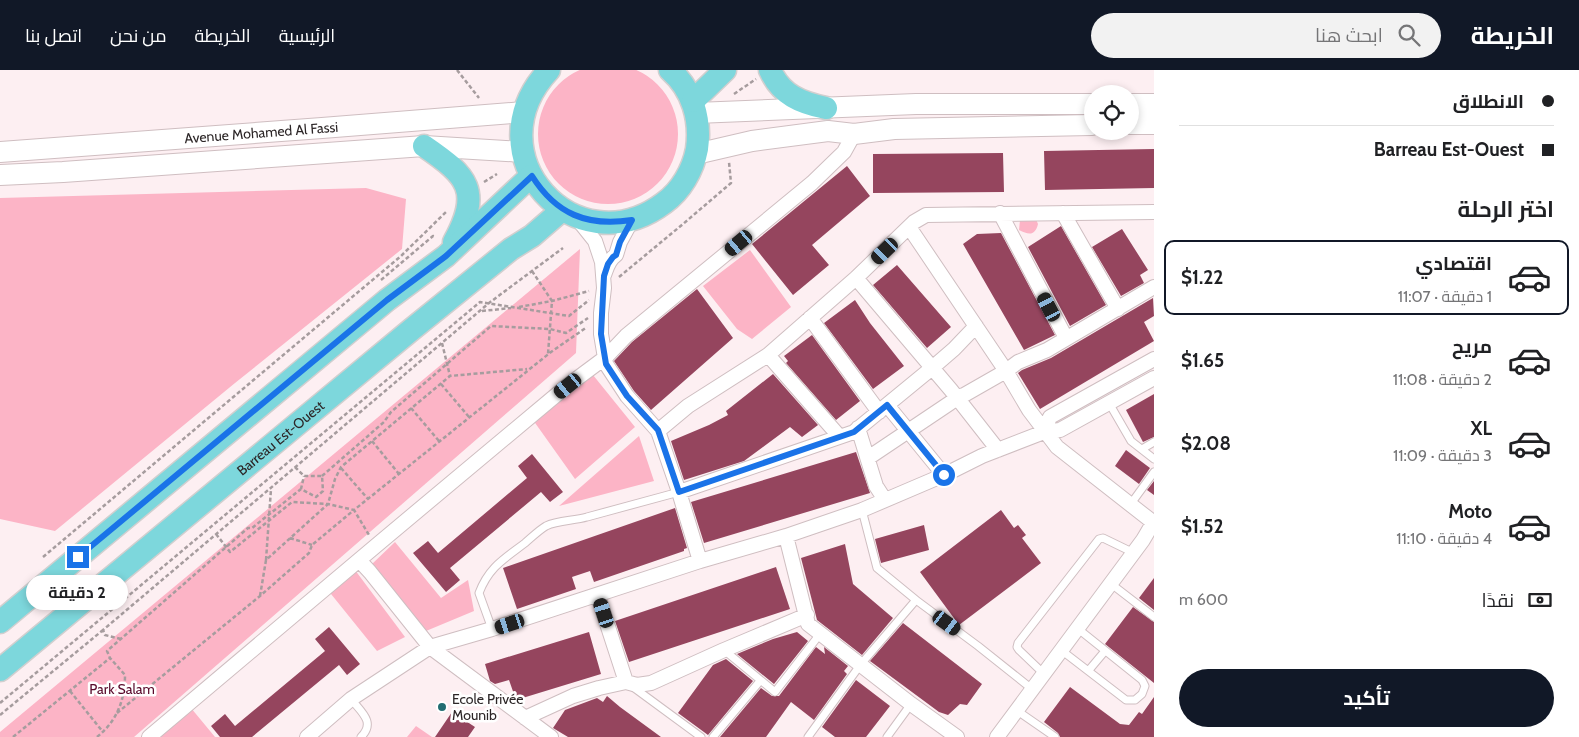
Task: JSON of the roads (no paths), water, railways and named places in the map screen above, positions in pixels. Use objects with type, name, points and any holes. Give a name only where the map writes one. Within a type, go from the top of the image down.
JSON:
[{"type":"main road","points":[[549,70],[530,95],[524,112],[521,131],[523,152],[532,176],[550,200],[569,213],[603,223],[632,220],[657,209],[678,191],[692,167],[696,154],[698,134],[694,107],[685,88],[670,70]]},
{"type":"main road","points":[[694,107],[725,70]]},
{"type":"main road","points":[[766,72],[790,95],[803,103],[826,108]]},
{"type":"main road","points":[[424,146],[456,170],[468,191],[466,216],[446,256]]},
{"type":"main road","points":[[0,622],[387,300],[446,256],[532,176]]},
{"type":"main road","name":"Barreau Est-Ouest","points":[[0,670],[410,330],[511,249],[569,213]]},
{"type":"street","points":[[694,107],[826,108],[943,104],[1084,104]]},
{"type":"street","points":[[1139,104],[1154,104]]},
{"type":"street","name":"Avenue Mohamed Al Fassi","points":[[0,152],[524,112]]},
{"type":"street","points":[[1139,124],[1154,124]]},
{"type":"street","points":[[696,154],[781,136],[828,131],[854,134],[894,129],[1084,125]]},
{"type":"street","points":[[149,737],[305,604],[344,574],[555,396],[606,357],[626,336],[812,183],[844,152],[854,134]]},
{"type":"street","name":"Avenue Mohamed Al Fassi","points":[[0,175],[424,146],[523,152]]},
{"type":"street","points":[[658,430],[688,406],[768,355],[856,278],[914,222],[926,215],[1154,212]]},
{"type":"street","points":[[569,213],[595,241],[602,262],[600,287],[601,334],[606,364],[614,379],[627,396],[658,430],[700,561]]},
{"type":"street","points":[[1000,213],[1066,338]]},
{"type":"street","points":[[1063,213],[1118,309]]},
{"type":"street","points":[[600,287],[608,264],[616,255],[620,242],[632,220]]},
{"type":"street","points":[[909,227],[1006,371],[1028,410],[1044,432],[1057,447],[1154,523],[997,737]]},
{"type":"street","points":[[856,278],[998,450]]},
{"type":"street","points":[[868,458],[950,403],[956,397],[964,395],[1018,362],[1047,350],[1154,287]]},
{"type":"street","points":[[810,318],[883,409],[908,431],[944,475]]},
{"type":"street","points":[[679,492],[854,432],[954,349],[976,326]]},
{"type":"street","points":[[768,355],[839,436]]},
{"type":"street","points":[[1044,432],[1050,417],[1154,358]]},
{"type":"street","points":[[307,737],[351,699],[430,647],[598,596],[700,561],[786,536],[862,510],[998,450],[1044,432],[1060,430],[1154,378]]},
{"type":"street","points":[[858,428],[876,486],[885,500]]},
{"type":"street","points":[[786,536],[808,624],[911,704],[957,737]]},
{"type":"street","points":[[359,560],[430,647],[551,737]]},
{"type":"street","points":[[598,596],[626,682]]},
{"type":"street","points":[[525,718],[573,696],[626,682],[637,685],[651,683],[724,650],[807,616]]},
{"type":"lane","points":[[1109,403],[1131,441],[1154,459]]},
{"type":"lane","points":[[1142,449],[1154,442]]},
{"type":"lane","points":[[1130,505],[1154,472]]},
{"type":"lane","points":[[492,629],[479,593],[485,578],[500,561],[546,526],[580,519],[679,492]]},
{"type":"lane","points":[[862,510],[877,568],[1032,689]]},
{"type":"lane","points":[[1043,673],[1017,647],[1018,642],[1099,539],[1103,538],[1132,552]]},
{"type":"lane","points":[[1110,583],[1154,617]]},
{"type":"lane","points":[[808,737],[861,664],[916,600]]},
{"type":"lane","points":[[1061,649],[1126,700],[1136,700],[1142,694],[1146,686],[1142,680],[1077,627]]},
{"type":"lane","points":[[724,650],[775,692],[820,634]]},
{"type":"lane","points":[[1089,670],[1105,651]]},
{"type":"lane","points":[[713,737],[760,681]]},
{"type":"lane","points":[[626,682],[701,737]]},
{"type":"lane","points":[[351,699],[367,721],[368,727],[361,737]]},
{"type":"lane","points":[[887,737],[911,704]]},
{"type":"lane","points":[[1016,710],[1055,737]]},
{"type":"place","name":"Ecole Privée Mounib","points":[[442,707]]},
{"type":"park label","name":"Park Salam","points":[[122,689]]}]
